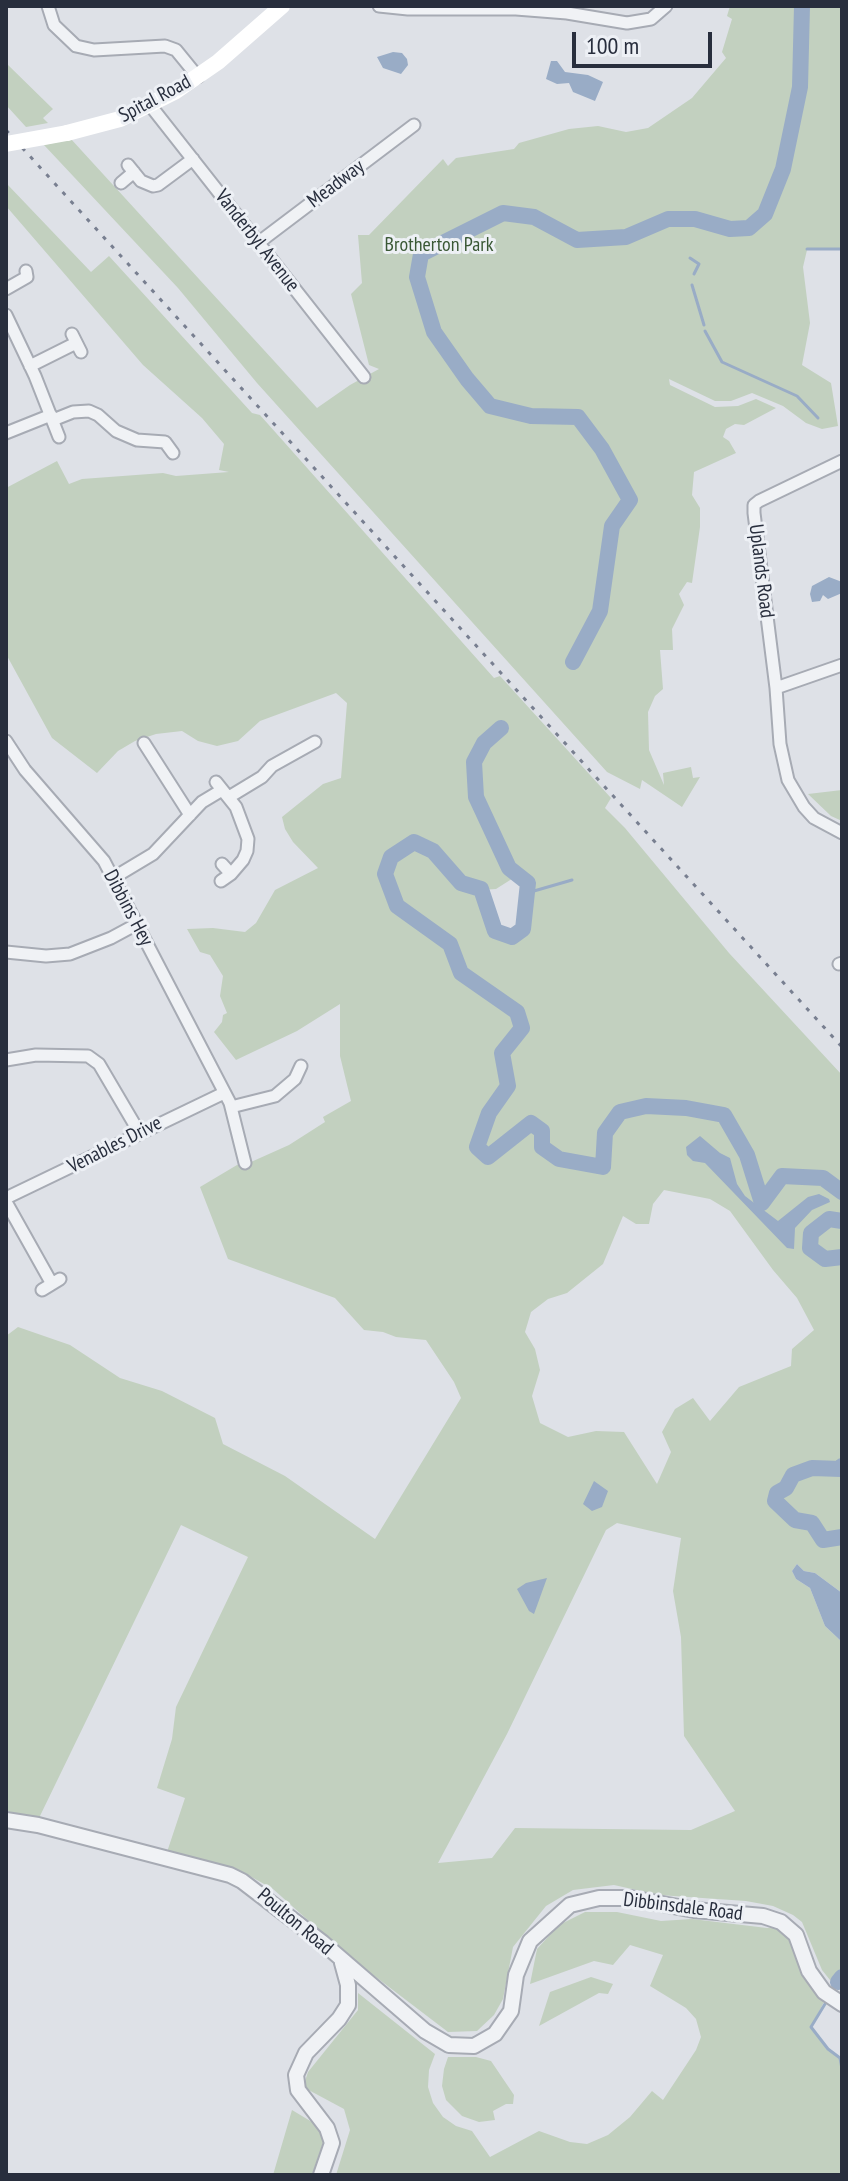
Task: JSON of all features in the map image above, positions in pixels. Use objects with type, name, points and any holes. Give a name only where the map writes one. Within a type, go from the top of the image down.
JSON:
[{"type":"main road","name":"Spital Road","points":[[6,144],[120,119],[150,105],[198,77],[282,6]]},
{"type":"street","points":[[48,6],[54,25],[76,46],[94,50],[165,46],[176,50],[198,77]]},
{"type":"street","points":[[379,6],[408,9],[475,7],[567,13],[627,23],[651,19],[666,6]]},
{"type":"street","name":"Vanderbyl Avenue","points":[[150,105],[364,377]]},
{"type":"street","name":"Meadway","points":[[258,243],[414,125]]},
{"type":"street","points":[[121,183],[131,169],[141,181],[153,186],[193,159]]},
{"type":"street","points":[[6,289],[27,277],[26,271]]},
{"type":"street","points":[[6,315],[59,437]]},
{"type":"street","points":[[30,366],[76,343]]},
{"type":"street","points":[[6,433],[73,412],[89,411],[128,437],[137,440],[168,438],[173,453]]},
{"type":"street","name":"Uplands Road","points":[[776,688],[754,505],[842,461]]},
{"type":"street","points":[[842,665],[776,688],[780,744],[788,780],[814,818],[842,833]]},
{"type":"street","points":[[291,738],[298,751]]},
{"type":"street","name":"Dibbins Hey","points":[[6,741],[43,793],[92,844],[113,878],[231,1107],[245,1163]]},
{"type":"street","points":[[113,878],[153,854],[202,802],[315,742]]},
{"type":"street","points":[[144,743],[190,815]]},
{"type":"street","points":[[140,763],[152,755]]},
{"type":"street","points":[[222,790],[243,823],[248,839],[247,851],[226,878],[222,864]]},
{"type":"street","points":[[6,952],[46,956],[70,954],[137,924]]},
{"type":"street","points":[[6,1060],[36,1055],[88,1056],[99,1064],[139,1132]]},
{"type":"street","points":[[231,1107],[275,1096],[302,1074]]},
{"type":"street","name":"Venables Drive","points":[[6,1200],[139,1132],[224,1093]]},
{"type":"street","points":[[6,1200],[52,1285]]},
{"type":"street","name":"Poulton Road","points":[[6,1820],[38,1825],[230,1875],[275,1903],[425,2031],[449,2045],[474,2046],[495,2034],[511,2011],[516,1975]]},
{"type":"street","name":"Dibbinsdale Road","points":[[516,1975],[530,1941],[570,1905],[599,1898],[631,1898],[694,1910],[763,1916],[781,1922],[796,1935],[809,1971],[824,1992],[840,2003]]},
{"type":"street","points":[[321,2175],[332,2143],[327,2128],[298,2090],[296,2075],[306,2053],[339,2019],[348,2005],[348,1985],[342,1962]]},
{"type":"green space","name":"Brotherton Park","points":[[730,6],[842,6],[842,249],[807,250],[803,267],[810,323],[802,365],[831,383],[838,426],[822,429],[806,423],[783,406],[752,393],[731,401],[715,401],[669,379],[670,385],[715,407],[738,406],[756,399],[776,408],[744,425],[735,424],[726,429],[723,437],[736,453],[694,472],[692,495],[700,508],[700,527],[692,583],[687,582],[679,594],[684,605],[672,629],[673,650],[660,650],[663,689],[655,696],[648,712],[649,750],[664,785],[663,773],[691,767],[693,778],[700,777],[682,807],[642,780],[640,789],[607,772],[257,383],[178,288],[44,145],[71,139],[317,408],[379,369],[369,365],[351,294],[362,283],[358,235],[369,235],[443,159],[448,166],[456,158],[514,149],[519,143],[569,129],[598,126],[626,132],[648,128],[692,98],[726,58],[722,52],[732,19],[727,16]]},
{"type":"green space","points":[[6,63],[53,109],[43,118],[48,123],[26,127],[6,105]]},
{"type":"green space","points":[[7,184],[91,272],[109,256],[252,413],[260,415],[494,678],[500,676],[611,798],[605,808],[729,953],[842,1075],[842,1593],[797,1564],[792,1571],[796,1579],[810,1588],[825,1626],[842,1642],[842,1977],[834,1985],[822,1970],[802,1922],[793,1915],[773,1906],[746,1901],[659,1895],[614,1885],[573,1890],[546,1906],[513,1947],[503,1999],[494,2015],[477,2031],[448,2032],[347,1955],[273,1889],[248,1875],[167,1852],[185,1798],[157,1788],[172,1739],[176,1707],[248,1557],[181,1525],[39,1818],[6,1811],[6,1336],[18,1327],[70,1345],[120,1378],[162,1391],[215,1418],[223,1444],[285,1476],[375,1539],[461,1398],[426,1340],[364,1330],[335,1298],[228,1259],[200,1187],[237,1165],[289,1145],[325,1122],[323,1117],[351,1101],[340,1056],[340,1004],[297,1031],[236,1060],[214,1032],[227,1013],[220,996],[223,976],[210,955],[200,952],[187,929],[245,932],[256,923],[275,890],[318,868],[293,842],[282,817],[323,784],[341,778],[347,703],[336,693],[260,721],[238,741],[217,746],[198,741],[182,731],[156,734],[118,751],[97,773],[52,738],[6,654],[6,488],[57,461],[69,484],[82,479],[229,472],[219,470],[224,444],[202,418],[143,365],[6,206]],"holes":[[[518,875],[527,883],[527,905],[523,929],[512,937],[495,931],[481,890],[496,889]],[[664,1190],[710,1199],[730,1211],[797,1298],[814,1330],[792,1349],[791,1366],[739,1387],[710,1421],[693,1398],[675,1409],[662,1432],[671,1452],[657,1484],[624,1432],[596,1431],[568,1437],[540,1423],[532,1396],[540,1370],[535,1349],[525,1332],[531,1312],[548,1299],[567,1293],[603,1264],[623,1216],[636,1224],[649,1224],[653,1204]],[[617,1523],[681,1538],[673,1591],[681,1637],[684,1736],[735,1811],[691,1830],[515,1828],[492,1858],[438,1863],[507,1734],[606,1530]]]},
{"type":"green space","points":[[842,790],[842,821],[831,816],[808,794]]},
{"type":"green space","points":[[585,1912],[617,1912],[661,1921],[692,1919],[767,1928],[780,1926],[790,1934],[825,2000],[811,2027],[828,2049],[840,2058],[842,2175],[336,2175],[350,2130],[344,2109],[303,2087],[308,2072],[358,2010],[358,1993],[435,2054],[429,2070],[428,2087],[433,2103],[443,2117],[456,2126],[472,2131],[490,2157],[539,2131],[570,2142],[587,2144],[608,2135],[630,2117],[652,2091],[663,2100],[696,2050],[701,2037],[696,2019],[686,2008],[650,1986],[663,1955],[630,1945],[613,1965],[594,1961],[530,1984],[537,1949],[559,1925]]},
{"type":"green space","points":[[591,1977],[613,1984],[608,1994],[599,1993],[539,2026],[550,1992]]},
{"type":"green space","points":[[448,2057],[476,2057],[491,2061],[514,2095],[513,2104],[493,2111],[495,2120],[479,2122],[462,2116],[446,2100],[442,2086]]},
{"type":"green space","points":[[292,2110],[327,2131],[312,2175],[273,2175]]},
{"type":"water","points":[[393,52],[402,53],[407,59],[408,65],[401,74],[383,68],[377,57]]},
{"type":"water","points":[[551,61],[557,61],[565,72],[588,75],[603,82],[595,101],[573,92],[569,83],[557,84],[546,79]]},
{"type":"water","points":[[829,577],[842,582],[842,593],[828,599],[823,595],[820,601],[812,602],[812,586]]},
{"type":"water","points":[[700,1136],[730,1158],[737,1184],[745,1196],[778,1221],[808,1197],[819,1194],[829,1199],[830,1202],[812,1210],[795,1228],[794,1249],[787,1248],[705,1163],[693,1161],[687,1155],[686,1147]]},
{"type":"water","points":[[594,1481],[608,1491],[602,1507],[592,1511],[583,1504]]},
{"type":"water","points":[[797,1564],[842,1593],[842,1642],[825,1626],[810,1588],[796,1579],[792,1571]]},
{"type":"water","points":[[547,1578],[534,1614],[529,1611],[517,1589],[526,1583]]},
{"type":"waterway","points":[[573,662],[600,611],[612,526],[630,500],[602,449],[578,417],[531,416],[490,406],[467,379],[434,332],[417,277],[421,254],[503,213],[534,217],[577,240],[626,237],[668,219],[695,219],[730,229],[749,228],[765,214],[783,169],[800,87],[802,6]]},
{"type":"waterway","points":[[807,249],[842,249]]},
{"type":"waterway","points":[[690,258],[699,264],[694,274]]},
{"type":"waterway","points":[[692,285],[704,325]]},
{"type":"waterway","points":[[705,331],[722,362],[797,396],[818,418]]},
{"type":"waterway","points":[[501,728],[484,743],[474,762],[476,797],[509,868],[528,883],[523,929],[512,937],[495,931],[481,889],[461,883],[433,851],[414,842],[391,857],[385,874],[397,906],[450,944],[461,973],[517,1012],[522,1028],[502,1053],[508,1086],[489,1113],[477,1147],[488,1157],[531,1123],[542,1131],[542,1147],[559,1159],[603,1167],[605,1133],[620,1112],[646,1106],[686,1108],[724,1115],[747,1155],[762,1203],[782,1176],[823,1178],[842,1192]]},
{"type":"waterway","points":[[527,893],[572,880]]},
{"type":"waterway","points":[[842,1221],[829,1219],[811,1233],[810,1248],[825,1259],[842,1257]]},
{"type":"waterway","points":[[842,1466],[841,1469],[812,1468],[793,1475],[786,1488],[777,1493],[775,1501],[795,1520],[812,1523],[823,1540],[842,1537]]},
{"type":"waterway","points":[[838,1982],[842,1977]]},
{"type":"waterway","points":[[832,1992],[838,1982]]},
{"type":"waterway","points":[[828,1999],[811,2027],[828,2049],[840,2058],[842,2069]]},
{"type":"railway","points":[[6,130],[842,1047]]}]
